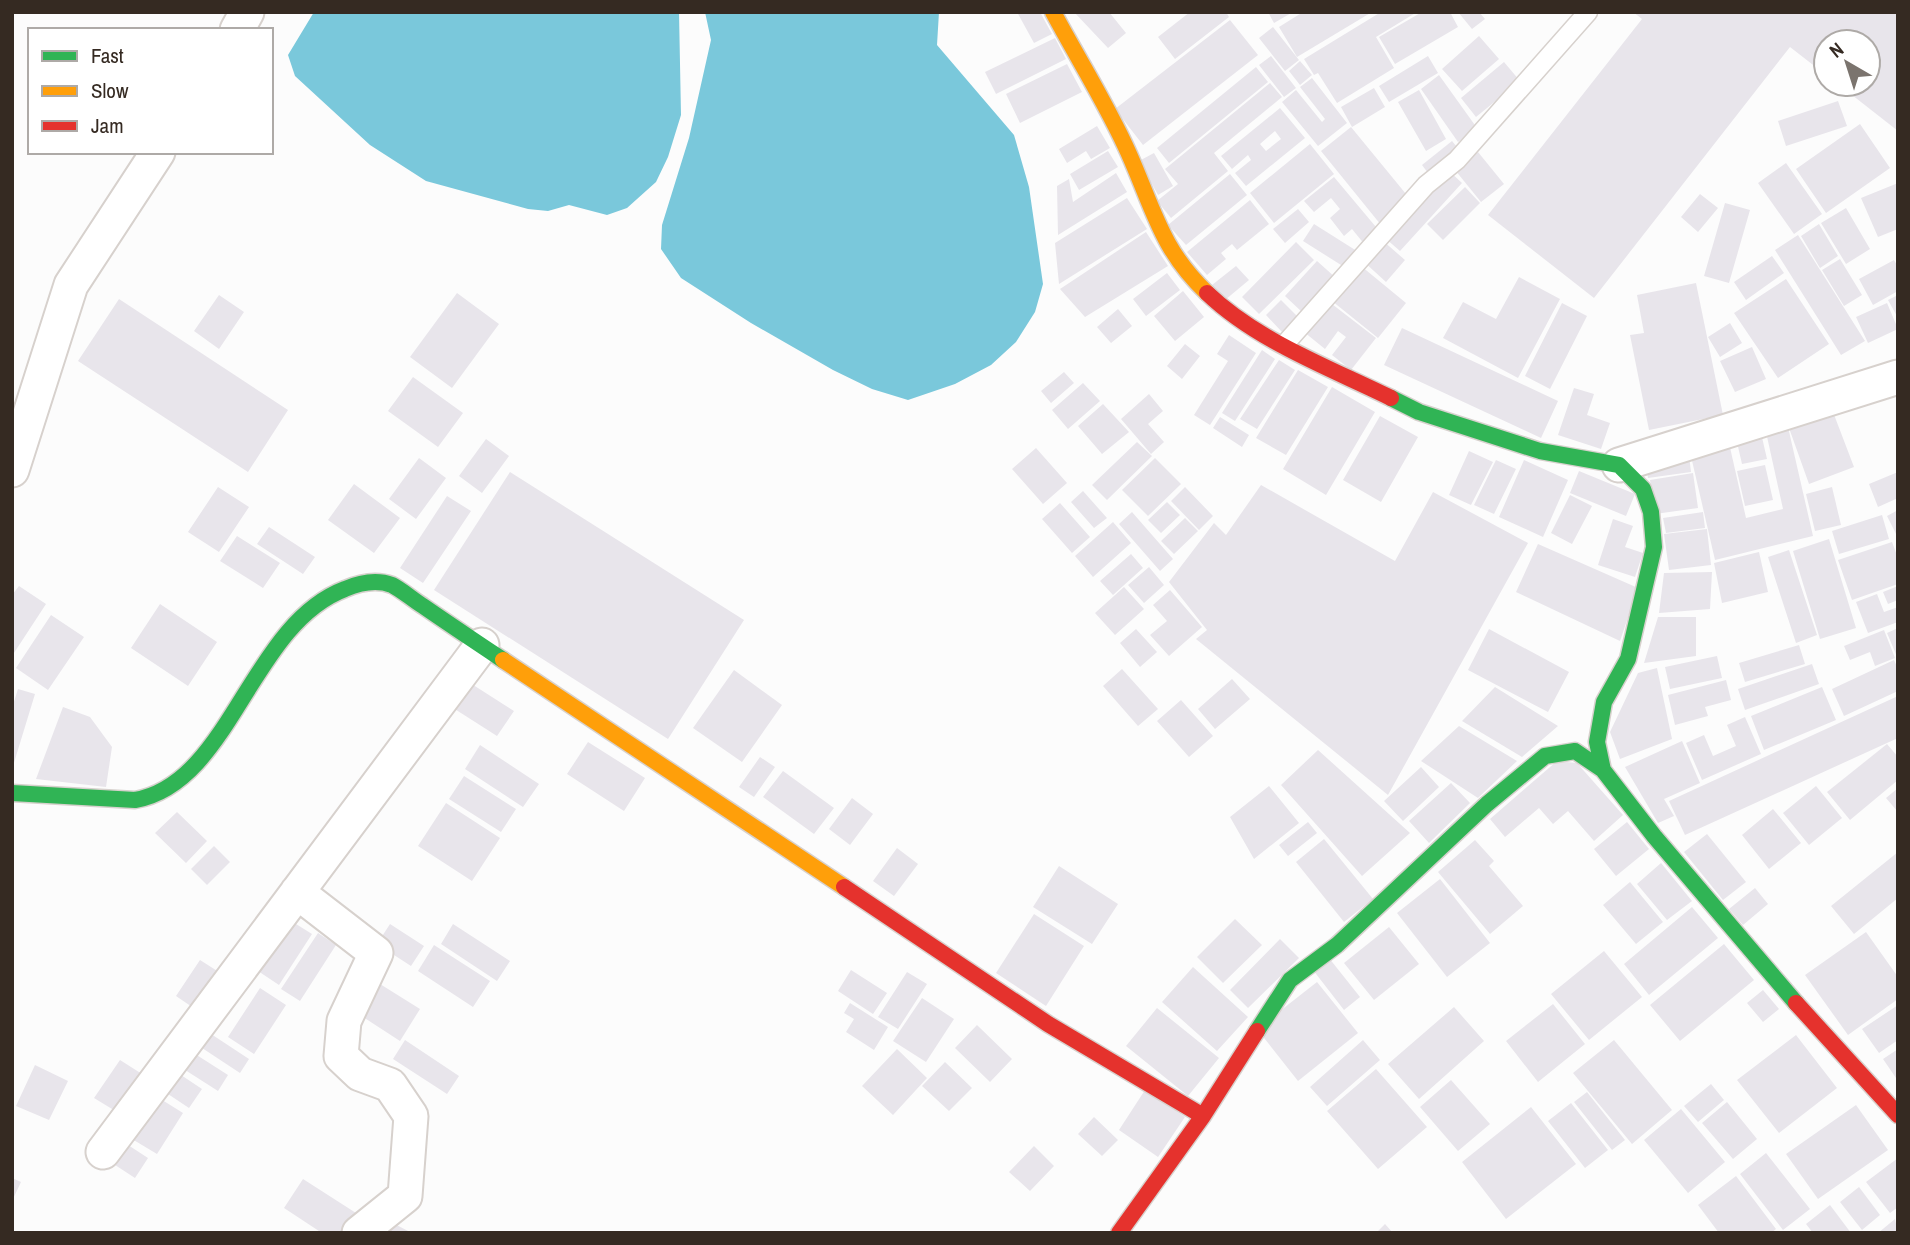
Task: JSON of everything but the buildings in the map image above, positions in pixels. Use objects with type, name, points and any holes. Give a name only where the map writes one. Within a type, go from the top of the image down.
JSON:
[{"type":"street","points":[[238,28],[247,12]]},
{"type":"street","points":[[1054,12],[1129,153],[1161,234],[1182,269],[1221,306],[1284,345],[1419,412],[1540,451],[1619,465],[1898,377]]},
{"type":"street","points":[[12,470],[71,285],[157,154]]},
{"type":"street","points":[[1603,770],[1597,742],[1604,702],[1628,659],[1654,547],[1651,512],[1643,489],[1619,465]]},
{"type":"street","points":[[12,793],[144,799],[184,778],[209,747],[282,638],[307,611],[338,589],[361,582],[391,585],[1048,1024],[1203,1116]]},
{"type":"street","points":[[103,1152],[482,645]]},
{"type":"street","points":[[1119,1233],[1167,1162],[1203,1116],[1290,980],[1337,945],[1486,804],[1545,756],[1575,751],[1603,770],[1654,836],[1794,1001],[1898,1115]]},
{"type":"street","points":[[297,892],[376,953],[344,1021],[341,1056],[360,1074],[390,1084],[411,1116],[405,1196],[359,1233]]},
{"type":"lane","points":[[1284,345],[1426,185],[1457,160],[1588,12]]},
{"type":"water","points":[[314,12],[679,12],[681,115],[668,157],[656,182],[627,208],[607,215],[569,205],[548,211],[528,209],[426,181],[370,145],[295,76],[288,55]]},
{"type":"water","points":[[705,12],[939,12],[937,45],[1014,135],[1029,187],[1043,284],[1035,312],[1016,342],[991,365],[955,384],[908,400],[872,389],[833,370],[751,323],[681,278],[661,249],[662,225],[689,138],[711,40]]},
{"type":"traffic: fast","points":[[1391,398],[1419,412],[1540,451],[1619,465],[1643,489],[1651,512],[1654,547],[1628,659],[1604,702],[1597,742],[1603,770]]},
{"type":"traffic: fast","points":[[12,793],[135,800],[168,788],[195,765],[219,735],[262,667],[286,635],[313,608],[356,585],[368,582],[392,585],[503,660]]},
{"type":"traffic: fast","points":[[1257,1031],[1290,980],[1337,945],[1487,804],[1545,756],[1575,751],[1603,770],[1654,836],[1796,1003]]},
{"type":"traffic: slow","points":[[1053,12],[1121,136],[1160,228],[1179,261],[1207,293]]},
{"type":"traffic: slow","points":[[503,660],[844,887]]},
{"type":"traffic: jam","points":[[1207,293],[1227,310],[1271,339],[1391,398]]},
{"type":"traffic: jam","points":[[844,887],[1048,1024],[1203,1116]]},
{"type":"traffic: jam","points":[[1796,1003],[1898,1115]]},
{"type":"traffic: jam","points":[[1119,1233],[1203,1116],[1257,1031]]}]
